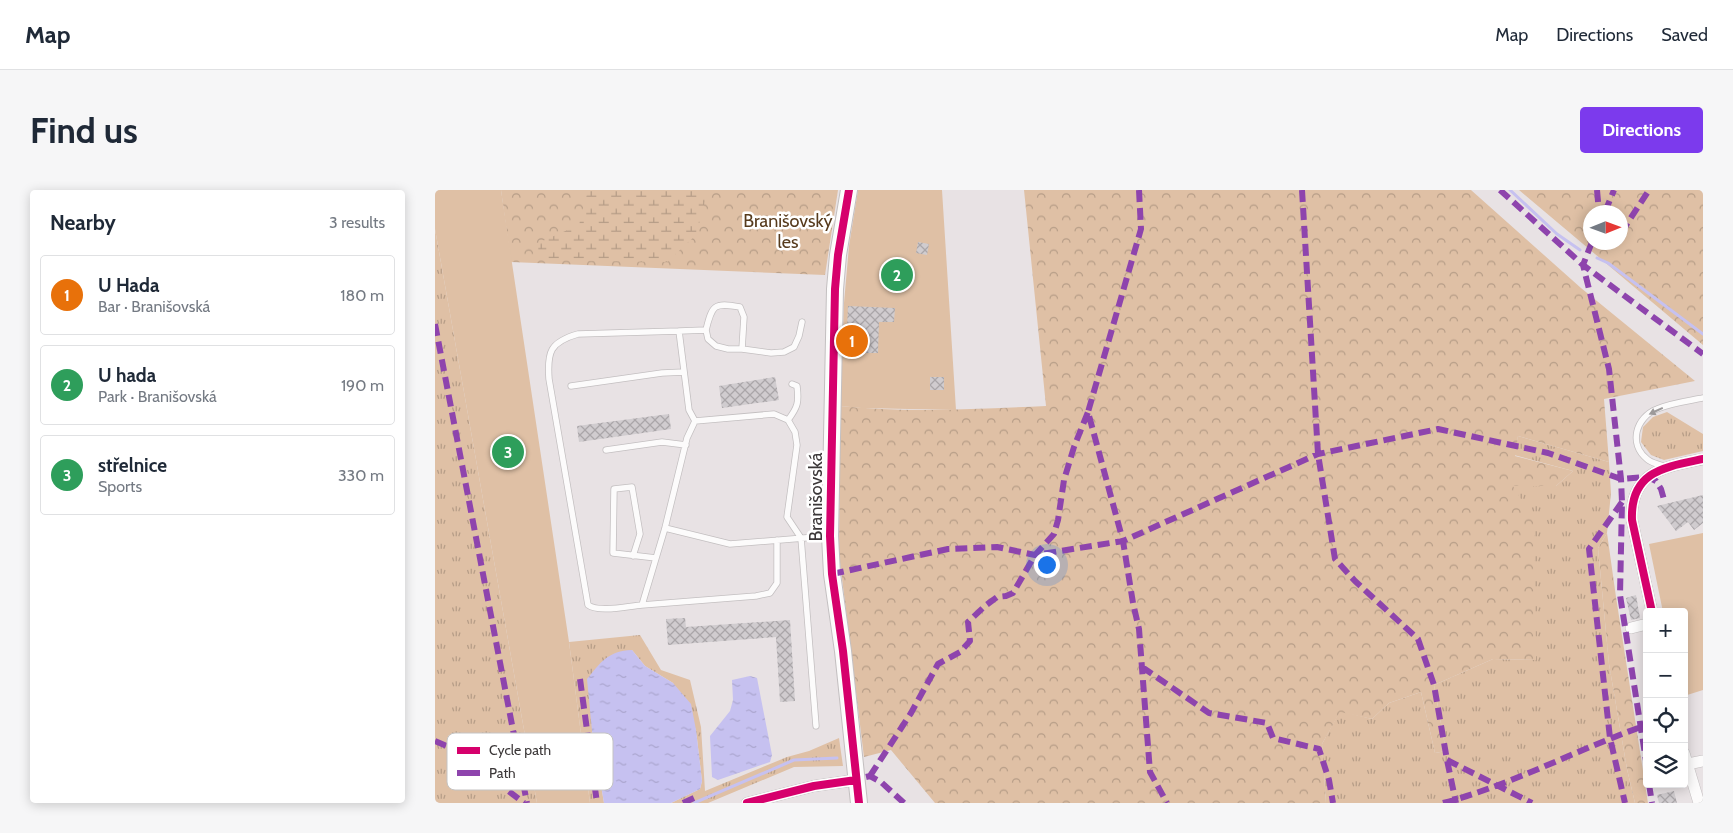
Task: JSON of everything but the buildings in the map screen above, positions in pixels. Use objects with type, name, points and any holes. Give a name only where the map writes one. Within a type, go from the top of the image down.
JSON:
[{"type":"street","name":"Branišovská","points":[[849,190],[835,289],[830,536],[832,574],[843,651],[859,803]]},
{"type":"street","points":[[1651,608],[1632,520],[1631,507],[1635,491],[1647,477],[1665,467],[1703,459]]},
{"type":"street","points":[[1631,628],[1643,625]]},
{"type":"street","points":[[1696,802],[1688,764],[1703,761]]},
{"type":"street","points":[[747,803],[784,798],[814,786],[856,780]]},
{"type":"lane","points":[[742,349],[743,316],[740,307],[725,304],[715,306],[710,313],[705,330],[708,339],[716,346],[728,349],[771,353],[784,352],[794,347],[802,322]]},
{"type":"lane","points":[[705,330],[578,334],[564,338],[553,347],[548,360],[549,379],[588,605],[600,609],[755,596],[770,593],[777,583],[777,540]]},
{"type":"lane","points":[[641,605],[665,528],[686,445],[695,421],[689,410],[679,331]]},
{"type":"lane","points":[[571,386],[662,373],[684,372]]},
{"type":"lane","points":[[788,420],[797,409],[799,398],[797,386],[792,384]]},
{"type":"lane","points":[[1665,467],[1647,460],[1637,446],[1636,431],[1641,420],[1655,409],[1703,398]]},
{"type":"lane","points":[[695,421],[774,414],[788,420],[795,432],[797,445],[787,517],[801,538],[816,726]]},
{"type":"lane","points":[[606,450],[662,442],[686,445]]},
{"type":"lane","points":[[633,556],[640,534],[632,487],[614,489],[613,553],[633,556],[656,558]]},
{"type":"lane","points":[[665,528],[729,544],[830,536]]},
{"type":"green space","points":[[435,190],[501,190],[581,733],[525,733],[435,229]]},
{"type":"green space","name":"Branišovský les","points":[[501,190],[838,190],[825,275],[511,262]]},
{"type":"green space","points":[[588,190],[712,190],[707,194],[696,235],[667,262],[539,260],[538,243],[579,225]]},
{"type":"green space","points":[[858,190],[942,190],[956,410],[840,406],[844,303],[849,246]]},
{"type":"green space","points":[[1024,190],[1471,190],[1581,288],[1695,381],[1604,399],[1609,462],[1518,436],[1515,456],[1573,471],[1556,486],[1513,486],[1534,521],[1536,660],[1493,659],[1434,685],[1446,751],[1435,753],[1421,692],[1389,703],[1372,719],[1340,712],[1322,744],[1326,803],[935,803],[891,750],[864,757],[839,554],[840,406],[917,410],[1046,406]]},
{"type":"green space","points":[[1519,190],[1703,190],[1703,345],[1590,250],[1628,250],[1628,205],[1583,205],[1583,244]]},
{"type":"green space","points":[[435,229],[525,733],[447,733],[447,790],[535,790],[537,803],[435,803]]},
{"type":"green space","points":[[1667,412],[1703,434],[1703,451],[1664,460],[1651,455],[1641,442],[1643,427],[1653,417]]},
{"type":"green space","points":[[1518,436],[1609,462],[1611,493],[1607,533],[1598,548],[1609,664],[1627,769],[1635,803],[1326,803],[1322,744],[1340,711],[1372,719],[1389,703],[1421,692],[1435,753],[1446,751],[1434,685],[1493,659],[1536,660],[1512,486],[1556,486],[1573,471],[1514,455]]},
{"type":"green space","points":[[1607,533],[1643,771],[1643,788],[1646,788],[1648,803],[1635,803],[1627,769],[1609,664],[1598,548]]},
{"type":"green space","points":[[1703,533],[1703,690],[1688,695],[1688,608],[1662,608],[1649,544]]},
{"type":"green space","points":[[640,635],[661,670],[690,680],[701,727],[705,791],[839,738],[843,766],[794,767],[708,803],[671,803],[700,789],[702,781],[696,730],[673,683],[645,666],[632,650],[592,733],[581,733],[569,642]]},
{"type":"green space","points":[[535,790],[588,790],[590,803],[537,803]]},
{"type":"green space","points":[[588,790],[602,790],[604,803],[590,803]]},
{"type":"water","points":[[632,650],[645,666],[673,683],[691,704],[702,781],[700,789],[671,803],[604,803],[602,790],[613,790],[613,733],[592,733],[587,679],[611,655]]},
{"type":"water","points":[[750,676],[757,678],[772,755],[770,762],[718,780],[712,777],[710,736],[730,711],[733,700],[732,680]]},
{"type":"waterway","points":[[1510,190],[1557,234],[1580,250]]},
{"type":"waterway","points":[[1597,258],[1608,263],[1703,334]]},
{"type":"waterway","points":[[694,803],[794,760],[837,758]]},
{"type":"marked path","points":[[1139,190],[1141,229],[1088,412],[1123,541],[1139,629],[1150,772],[1167,803]]},
{"type":"marked path","points":[[1302,190],[1318,454],[1335,559],[1355,581],[1418,639],[1434,685],[1456,803]]},
{"type":"marked path","points":[[1500,190],[1583,265],[1703,354]]},
{"type":"marked path","points":[[1597,190],[1598,205]]},
{"type":"marked path","points":[[1608,205],[1614,190]]},
{"type":"marked path","points":[[1628,222],[1649,190]]},
{"type":"marked path","points":[[1589,250],[1583,265],[1609,369],[1621,479],[1620,595],[1643,743]]},
{"type":"marked path","points":[[435,324],[514,733]]},
{"type":"marked path","points":[[870,776],[911,713],[938,664],[960,652],[970,641],[968,622],[997,597],[1013,593],[1035,555],[1054,534],[1064,480],[1074,447],[1088,412]]},
{"type":"marked path","points":[[832,574],[948,549],[997,547],[1035,555],[1123,541],[1318,454],[1438,429],[1548,453],[1621,479],[1646,477],[1656,481],[1661,489],[1665,503]]},
{"type":"marked path","points":[[1622,502],[1589,549],[1610,738],[1625,803]]},
{"type":"marked path","points":[[1142,667],[1209,713],[1267,723],[1273,738],[1319,749],[1329,780],[1333,803]]},
{"type":"marked path","points":[[580,679],[587,733]]},
{"type":"marked path","points":[[1443,803],[1493,787],[1641,727]]},
{"type":"marked path","points":[[435,741],[447,746]]},
{"type":"marked path","points":[[1447,760],[1532,803]]},
{"type":"marked path","points":[[866,777],[870,776],[881,782],[904,803]]},
{"type":"marked path","points":[[1650,788],[1652,803]]},
{"type":"marked path","points":[[507,790],[524,803]]},
{"type":"marked path","points":[[525,790],[527,803]]},
{"type":"marked path","points":[[595,790],[597,803]]},
{"type":"marked path","points":[[683,803],[694,798],[696,803]]},
{"type":"cycle path","points":[[849,190],[838,255],[835,289],[830,536],[832,574],[843,651],[859,803]]},
{"type":"cycle path","points":[[1651,608],[1632,520],[1633,504],[1637,491],[1644,481],[1663,469],[1703,459]]},
{"type":"cycle path","points":[[747,803],[814,786],[856,780]]},
{"type":"place","name":"U hada","points":[[897,275]]},
{"type":"place","name":"U Hada","points":[[852,341]]},
{"type":"place","name":"střelnice","points":[[508,452]]}]
